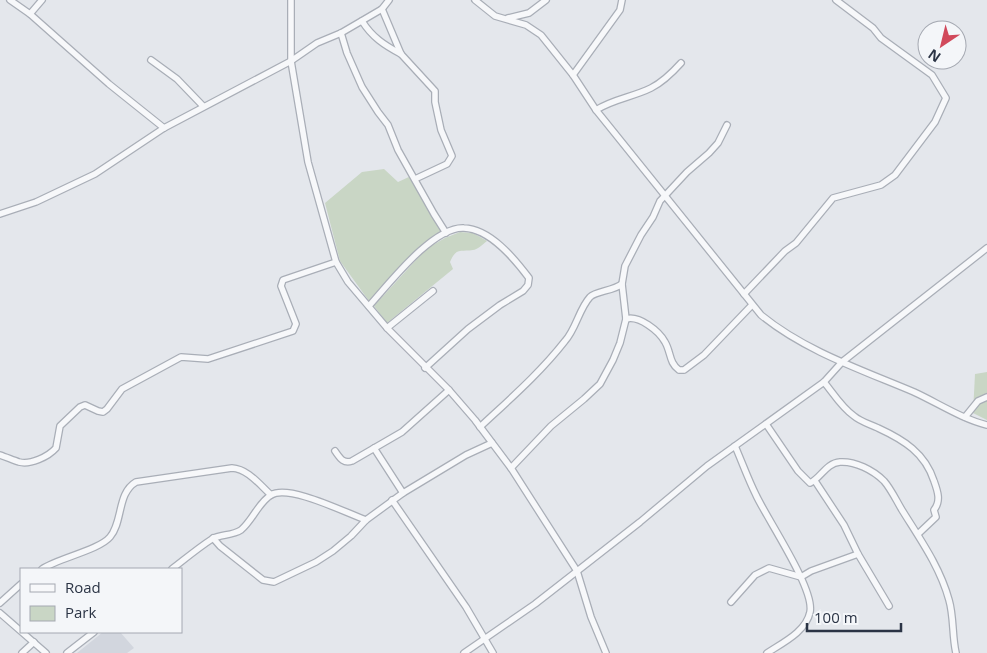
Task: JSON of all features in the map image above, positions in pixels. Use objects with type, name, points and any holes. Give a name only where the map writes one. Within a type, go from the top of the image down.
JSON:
[{"type":"street","points":[[10,0],[30,14],[109,84],[164,128]]},
{"type":"street","points":[[30,14],[42,0]]},
{"type":"street","points":[[291,0],[291,60],[308,162],[336,262],[348,282],[387,328],[449,390],[511,468],[577,571],[591,617],[606,653]]},
{"type":"street","points":[[0,214],[36,202],[95,174],[164,128],[291,60],[318,43],[341,33],[382,9],[390,0]]},
{"type":"street","points":[[476,0],[495,16],[526,25],[540,35],[573,75],[596,110],[666,194],[761,315],[777,328],[842,362],[920,395],[972,421],[987,425]]},
{"type":"street","points":[[506,19],[529,13],[546,0]]},
{"type":"street","points":[[573,75],[620,10],[622,0]]},
{"type":"street","points":[[744,294],[785,251],[796,243],[833,198],[880,185],[895,174],[935,122],[946,98],[932,75],[880,38],[873,28],[836,0]]},
{"type":"street","points":[[382,9],[401,54]]},
{"type":"street","points":[[362,21],[370,34],[401,54],[435,90],[435,102],[441,130],[452,156],[447,164],[415,179]]},
{"type":"street","points":[[341,33],[347,53],[362,87],[388,125],[398,150],[446,233]]},
{"type":"street","points":[[151,60],[177,78],[202,106]]},
{"type":"street","points":[[596,110],[613,100],[626,98],[659,83],[681,63]]},
{"type":"street","points":[[511,468],[551,426],[600,384],[620,343],[626,319],[622,284],[625,266],[660,202],[687,172],[718,143],[726,126]]},
{"type":"street","points":[[369,306],[425,246],[446,233],[462,227],[473,229],[484,235],[511,254],[528,278],[528,285],[523,291],[500,305],[468,329],[425,368]]},
{"type":"street","points":[[464,653],[535,604],[707,466],[824,382],[842,362],[987,248]]},
{"type":"street","points":[[0,455],[28,463],[46,456],[56,448],[60,426],[80,407],[85,405],[103,412],[122,389],[181,357],[208,359],[293,331],[296,324],[280,286],[281,283],[283,280],[336,262]]},
{"type":"street","points":[[480,427],[528,383],[567,339],[590,297],[597,293],[615,289],[622,284]]},
{"type":"street","points":[[387,328],[432,291]]},
{"type":"street","points":[[626,319],[631,317],[653,329],[664,340],[675,367],[679,370],[684,370],[704,355],[721,335],[752,305]]},
{"type":"street","points":[[824,382],[852,415],[901,440],[916,450],[922,457],[938,492],[938,504],[934,510],[936,517],[918,534]]},
{"type":"street","points":[[335,451],[343,461],[348,462],[402,432],[449,390]]},
{"type":"street","points":[[965,417],[978,402],[987,397]]},
{"type":"street","points":[[766,424],[798,471],[810,483],[815,481],[827,467],[837,462],[852,462],[878,475],[885,483],[918,534],[940,575],[950,602],[956,653]]},
{"type":"street","points":[[213,538],[220,546],[262,580],[274,582],[316,562],[333,551],[366,520],[402,493],[466,455],[492,443]]},
{"type":"street","points":[[735,446],[756,495],[801,577],[809,596],[810,611],[804,625],[791,638],[767,653]]},
{"type":"street","points":[[374,448],[402,493]]},
{"type":"street","points":[[44,568],[106,541],[115,530],[128,489],[136,482],[239,468],[247,472],[271,495]]},
{"type":"street","points":[[815,481],[844,525],[858,554],[889,606]]},
{"type":"street","points":[[173,568],[213,538],[241,530],[271,495],[283,492],[305,496],[366,520]]},
{"type":"street","points":[[392,500],[455,592],[492,653]]},
{"type":"street","points":[[731,602],[755,575],[769,568],[801,577],[810,571],[858,554]]},
{"type":"street","points":[[0,603],[20,585]]},
{"type":"street","points":[[0,613],[20,630]]},
{"type":"street","points":[[23,633],[46,653]]},
{"type":"street","points":[[67,653],[93,633]]},
{"type":"street","points":[[22,653],[34,642]]},
{"type":"shaded area","points":[[102,633],[121,633],[134,648],[127,653],[77,653]]},
{"type":"green space","points":[[384,169],[398,182],[411,176],[442,233],[418,248],[369,301],[340,261],[325,203],[362,172]]},
{"type":"green space","points":[[460,232],[473,233],[487,241],[475,250],[454,254],[450,262],[453,269],[387,323],[374,306],[426,249]]},
{"type":"green space","points":[[987,372],[987,420],[973,413],[975,374]]}]
